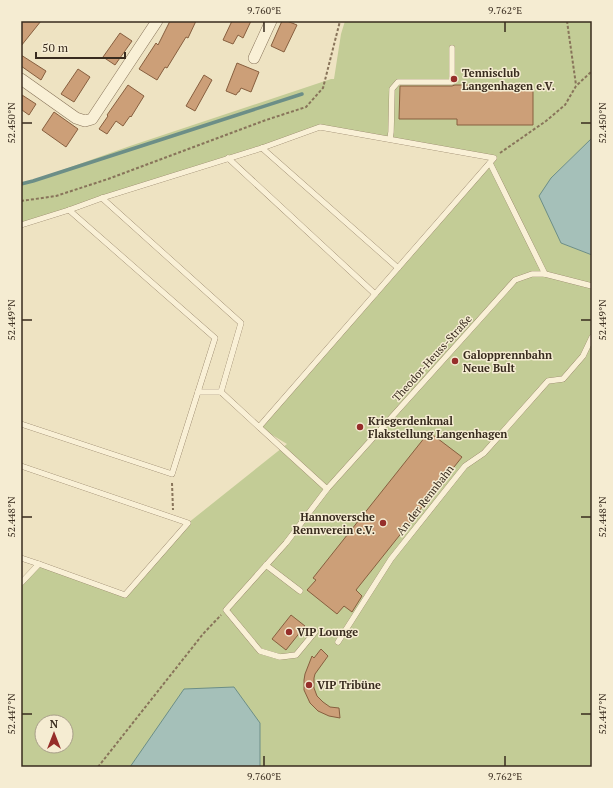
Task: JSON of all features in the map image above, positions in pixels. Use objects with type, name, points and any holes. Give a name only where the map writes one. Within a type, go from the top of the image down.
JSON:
[{"type":"street","points":[[21,79],[76,118],[84,121],[92,119],[157,21]]},
{"type":"street","points":[[254,58],[271,21]]},
{"type":"lane","points":[[390,139],[392,89],[398,82],[452,82],[452,48]]},
{"type":"lane","points":[[21,225],[262,148],[320,127],[494,158],[259,428]]},
{"type":"lane","points":[[262,148],[398,268]]},
{"type":"lane","points":[[228,158],[375,294]]},
{"type":"lane","points":[[490,163],[545,274],[592,286]]},
{"type":"lane","points":[[102,198],[241,323],[221,392]]},
{"type":"lane","points":[[21,424],[172,474],[215,338],[70,210]]},
{"type":"lane","name":"Theodor-Heuss-Straße","points":[[226,610],[286,543],[327,489],[515,280],[532,274],[545,274]]},
{"type":"lane","name":"An der Rennbahn","points":[[338,642],[391,559],[465,466],[484,453],[548,381],[563,379],[583,356],[592,337]]},
{"type":"lane","points":[[198,392],[221,392],[327,489]]},
{"type":"lane","points":[[21,466],[188,523],[124,595],[21,558]]},
{"type":"lane","points":[[21,583],[38,564]]},
{"type":"lane","points":[[266,565],[300,591]]},
{"type":"lane","points":[[226,610],[260,651],[280,657],[296,655],[315,632]]},
{"type":"path","points":[[21,201],[56,196],[108,180],[266,120],[306,107],[323,88],[340,21]]},
{"type":"path","points":[[566,21],[576,86]]},
{"type":"path","points":[[494,158],[546,121],[564,105],[576,86],[592,71]]},
{"type":"path","points":[[172,474],[174,518]]},
{"type":"path","points":[[98,767],[203,634],[226,610]]},
{"type":"green space","name":"Galopprennbahn Neue Bult","points":[[345,21],[592,21],[592,138],[551,178],[561,243],[592,255],[592,767],[21,767],[21,583],[39,564],[125,595],[188,523],[287,444],[259,427],[494,158],[320,127],[21,225],[21,184],[130,146],[334,79],[341,34]]},
{"type":"water","points":[[592,138],[592,255],[561,243],[539,196],[551,178]]},
{"type":"water","points":[[234,687],[260,723],[260,767],[130,767],[184,689]]},
{"type":"building","points":[[21,21],[41,21],[21,46]]},
{"type":"building","points":[[170,21],[196,21],[188,38],[186,37],[167,68],[165,67],[157,80],[139,69],[156,43],[158,45]]},
{"type":"building","points":[[232,21],[251,21],[243,38],[238,35],[233,44],[223,40]]},
{"type":"building","points":[[282,21],[287,21],[297,25],[284,52],[271,46]]},
{"type":"building","points":[[120,33],[132,41],[115,65],[103,57]]},
{"type":"building","points":[[21,55],[46,71],[41,80],[21,66]]},
{"type":"building","points":[[237,63],[259,72],[251,92],[241,88],[236,95],[226,91]]},
{"type":"building","points":[[78,69],[90,77],[74,102],[61,94]]},
{"type":"building","points":[[204,75],[212,80],[195,111],[186,106]]},
{"type":"building","points":[[128,85],[144,96],[131,117],[130,116],[123,126],[116,121],[107,134],[99,129]]},
{"type":"building","points":[[475,85],[475,90],[533,90],[533,125],[457,125],[457,119],[399,119],[400,86]]},
{"type":"building","points":[[22,95],[36,104],[29,115],[22,110]]},
{"type":"building","points":[[54,112],[78,129],[66,147],[42,130]]},
{"type":"building","name":"Hannoversche Rennverein e.V.","points":[[429,432],[462,457],[356,590],[362,596],[352,612],[344,606],[337,614],[307,590],[316,580],[313,578]]},
{"type":"building","name":"VIP Lounge","points":[[291,615],[305,626],[286,650],[272,639]]},
{"type":"building","name":"VIP Tribüne","points":[[321,649],[328,656],[315,674],[314,688],[317,696],[323,702],[330,707],[339,708],[340,718],[329,716],[318,711],[310,703],[304,690],[305,674],[312,656],[314,658]]},
{"type":"waterway","points":[[21,184],[302,94]]},
{"type":"place","name":"Tennisclub Langenhagen e.V.","points":[[454,79]]},
{"type":"place","name":"Galopprennbahn Neue Bult","points":[[455,361]]},
{"type":"place","name":"Kriegerdenkmal Flakstellung Langenhagen","points":[[360,427]]},
{"type":"place","name":"Hannoversche Rennverein e.V.","points":[[383,523]]},
{"type":"place","name":"VIP Lounge","points":[[289,632]]},
{"type":"place","name":"VIP Tribüne","points":[[309,685]]}]
